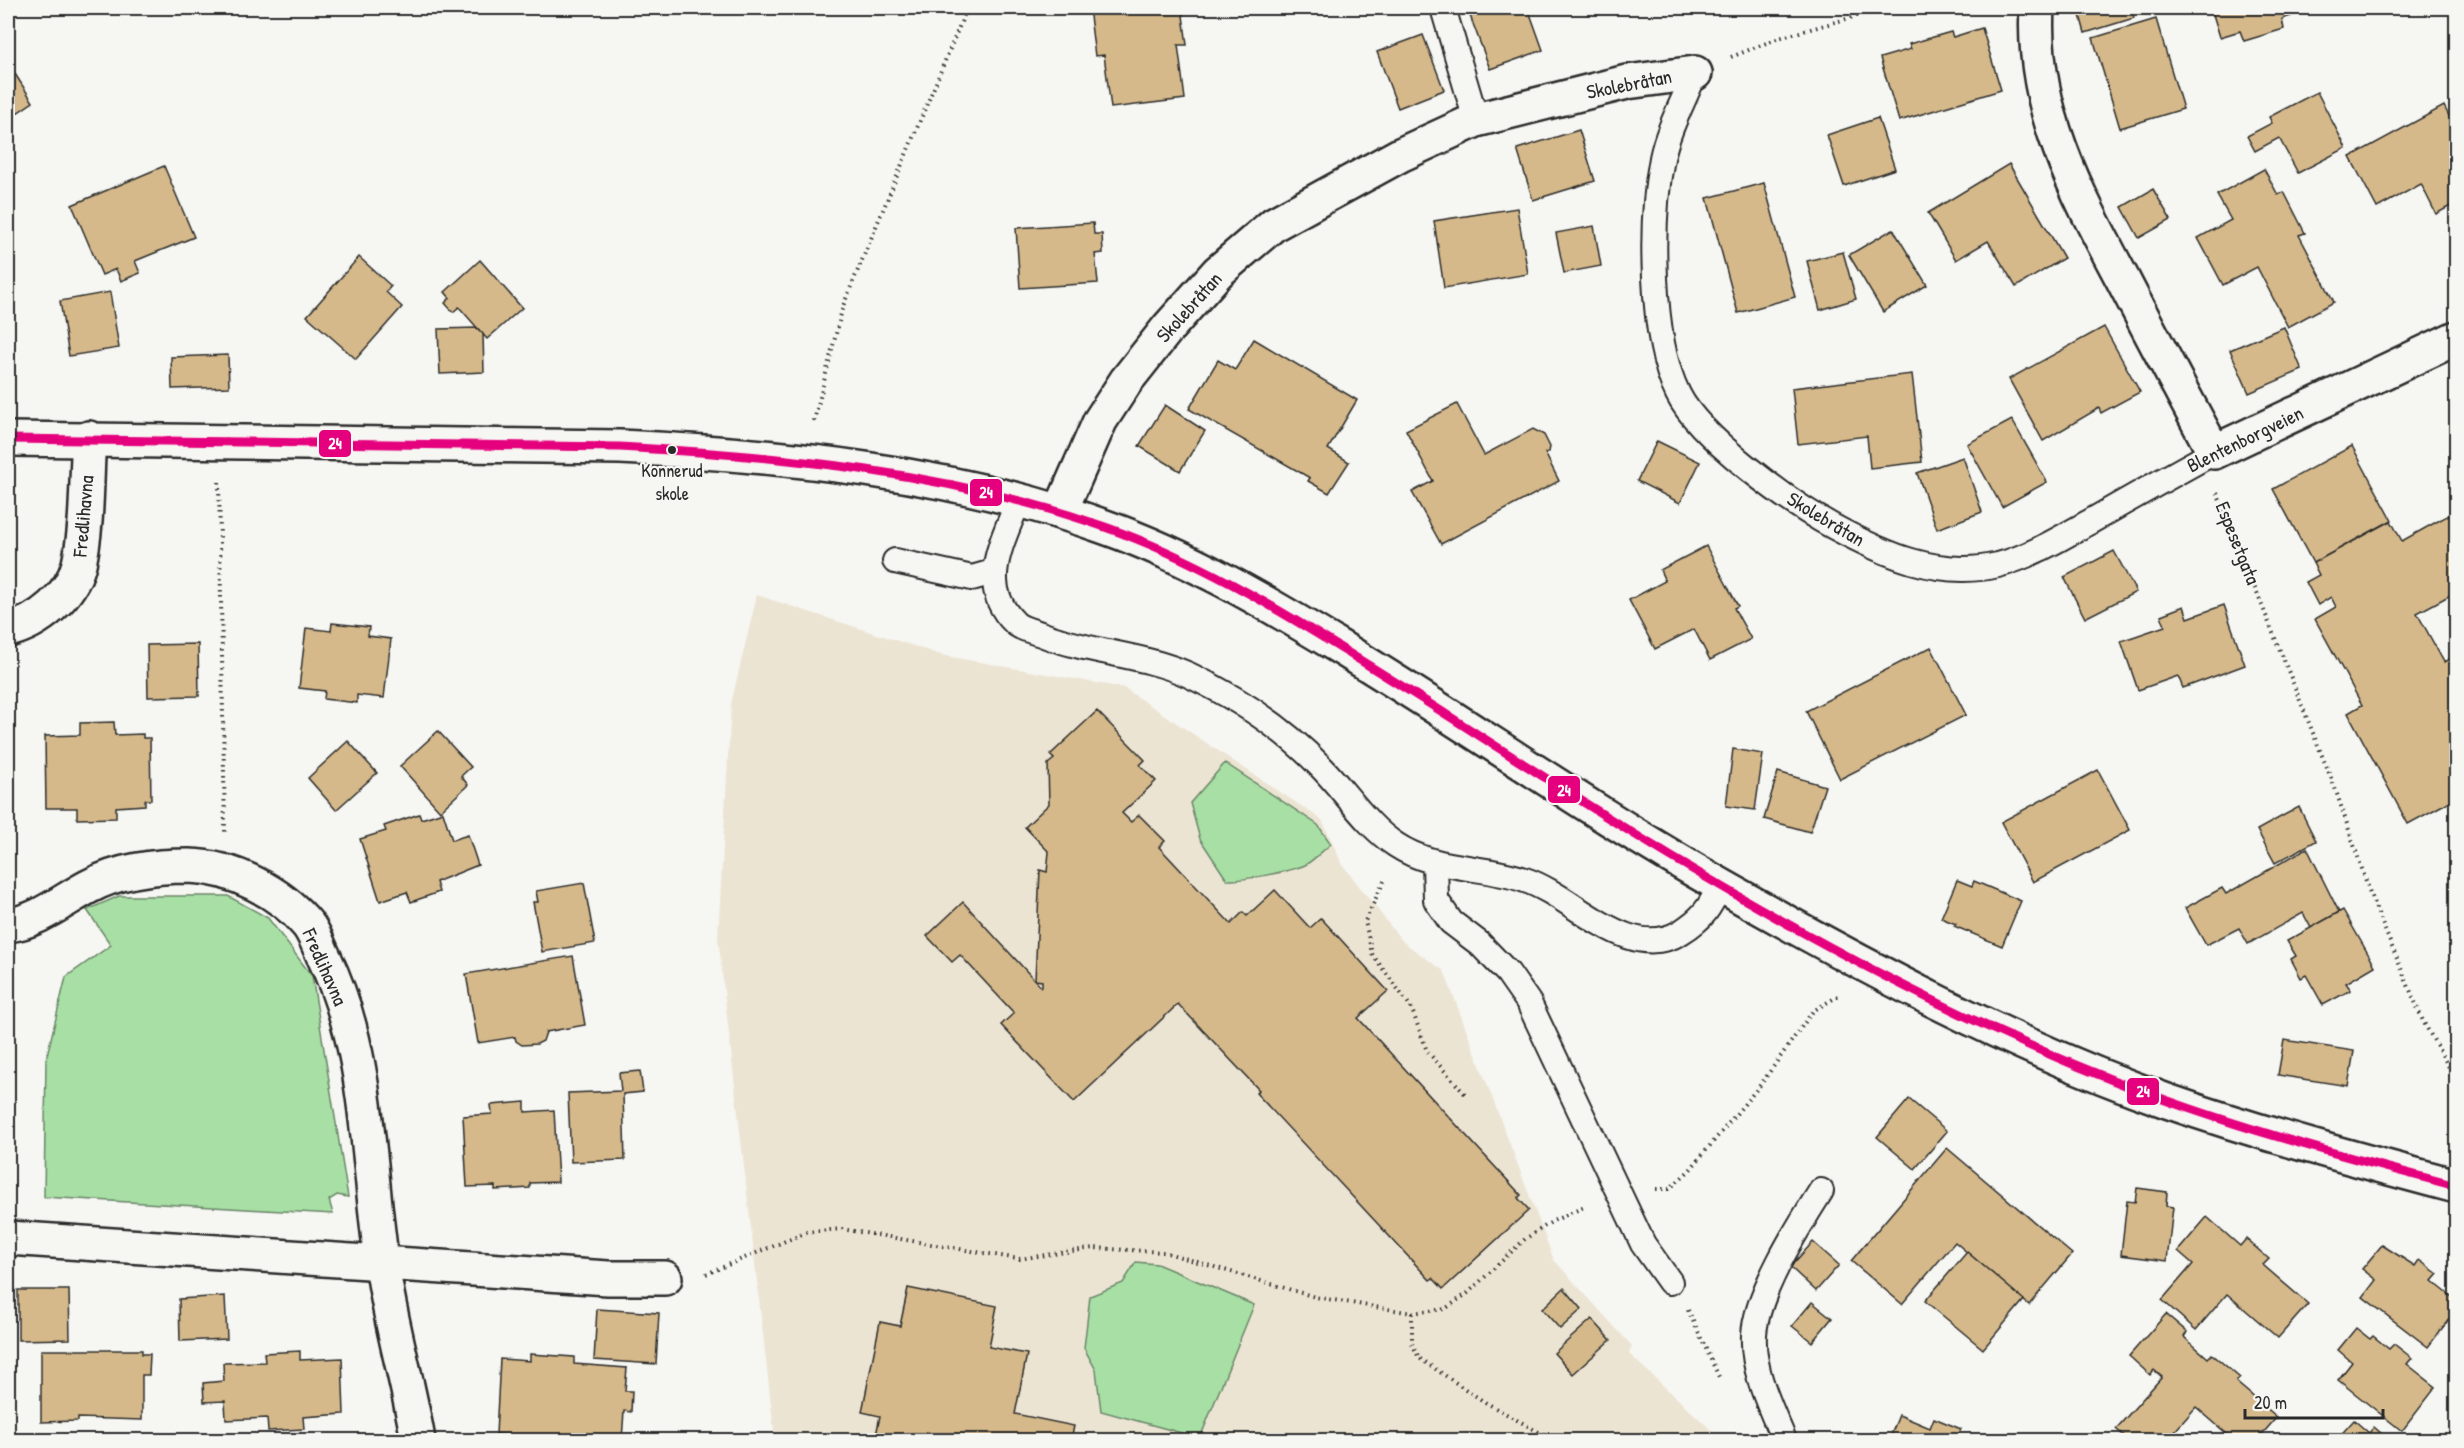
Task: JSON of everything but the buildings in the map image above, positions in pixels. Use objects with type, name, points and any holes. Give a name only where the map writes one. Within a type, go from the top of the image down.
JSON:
[{"type":"street","points":[[2037,8],[2036,29],[2042,96],[2075,190],[2214,452]]},
{"type":"street","name":"Skolebråtan","points":[[1060,512],[1083,454],[1106,411],[1168,328],[1218,272],[1274,224],[1391,160],[1476,120],[1627,82],[1695,72]]},
{"type":"street","name":"Blentenborgveien","points":[[2214,452],[2457,338]]},
{"type":"street","points":[[8,439],[89,438],[620,447],[805,460],[887,472],[1019,499],[1109,528],[1192,564],[1271,605],[1720,885],[1958,1011],[2050,1053],[2163,1100],[2279,1136],[2457,1186]]},
{"type":"street","name":"Fredlihavna","points":[[8,630],[27,626],[46,613],[65,591],[79,566],[89,438]]},
{"type":"street","name":"Fredlihavna","points":[[8,925],[24,923],[89,886],[124,871],[192,866],[254,882],[285,904],[309,926],[329,968],[344,1008],[360,1077],[374,1177],[382,1263],[418,1440]]},
{"type":"street","points":[[8,1238],[608,1278],[665,1278]]},
{"type":"lane","points":[[1443,8],[1476,120]]},
{"type":"lane","name":"Skolebråtan","points":[[1695,72],[1663,156],[1653,239],[1663,351],[1678,396],[1708,432],[1733,456],[1813,516],[1869,546],[1914,563],[1954,569],[1997,565],[2039,550]]},
{"type":"lane","name":"Blentenborgveien","points":[[2039,550],[2214,452]]},
{"type":"lane","points":[[1019,499],[993,572],[996,598],[1016,625],[1072,646],[1134,658],[1188,675],[1284,732],[1322,768],[1382,835],[1399,847],[1435,862],[1526,880],[1623,935],[1652,942],[1669,939],[1708,911],[1720,885]]},
{"type":"lane","points":[[895,561],[972,578],[993,572]]},
{"type":"lane","points":[[1435,862],[1436,900],[1451,922],[1480,944],[1508,974],[1529,1003],[1643,1244],[1671,1282]]},
{"type":"lane","points":[[1784,1440],[1758,1370],[1754,1337],[1758,1310],[1798,1227],[1821,1191]]},
{"type":"path","points":[[805,460],[843,306],[967,8]]},
{"type":"path","points":[[1695,72],[1779,38],[1885,8]]},
{"type":"path","name":"Espesetgata","points":[[2214,452],[2217,490],[2335,788],[2372,899],[2423,1021],[2457,1080]]},
{"type":"path","points":[[219,475],[226,874]]},
{"type":"path","points":[[1399,847],[1365,921],[1372,954],[1411,1007],[1427,1051],[1465,1094]]},
{"type":"path","points":[[665,1278],[701,1276],[807,1232],[842,1228],[1019,1258],[1093,1248],[1164,1252],[1315,1297],[1412,1313],[1445,1309],[1468,1293],[1525,1239],[1553,1221],[1617,1192],[1669,1189],[1689,1171],[1761,1084],[1813,1011],[1838,995]]},
{"type":"path","points":[[1671,1282],[1691,1314],[1720,1379]]},
{"type":"path","points":[[1412,1313],[1412,1343],[1419,1358],[1483,1401],[1553,1440]]},
{"type":"shaded area","points":[[757,595],[941,655],[1124,688],[1322,820],[1342,864],[1403,942],[1444,971],[1554,1260],[1632,1346],[1629,1354],[1722,1440],[775,1440],[718,937],[731,704]]},
{"type":"green space","points":[[1225,763],[1318,825],[1331,844],[1305,865],[1278,873],[1227,880],[1200,839],[1190,803]]},
{"type":"green space","points":[[119,896],[228,896],[268,918],[312,976],[348,1197],[337,1195],[329,1200],[333,1214],[44,1197],[46,1059],[66,977],[111,945],[87,910]]},
{"type":"green space","points":[[1136,1262],[1157,1264],[1254,1305],[1200,1438],[1101,1411],[1096,1370],[1084,1348],[1090,1296],[1123,1283]]},
{"type":"transit line","name":"24","points":[[8,439],[620,447],[682,451],[866,470],[926,480],[1046,508],[1138,539],[1233,585],[1295,620],[1395,682],[1670,856],[1831,948],[1997,1031],[2110,1079],[2195,1110],[2325,1150],[2456,1186]]},
{"type":"place","name":"Konnerud skole","points":[[672,450]]}]
